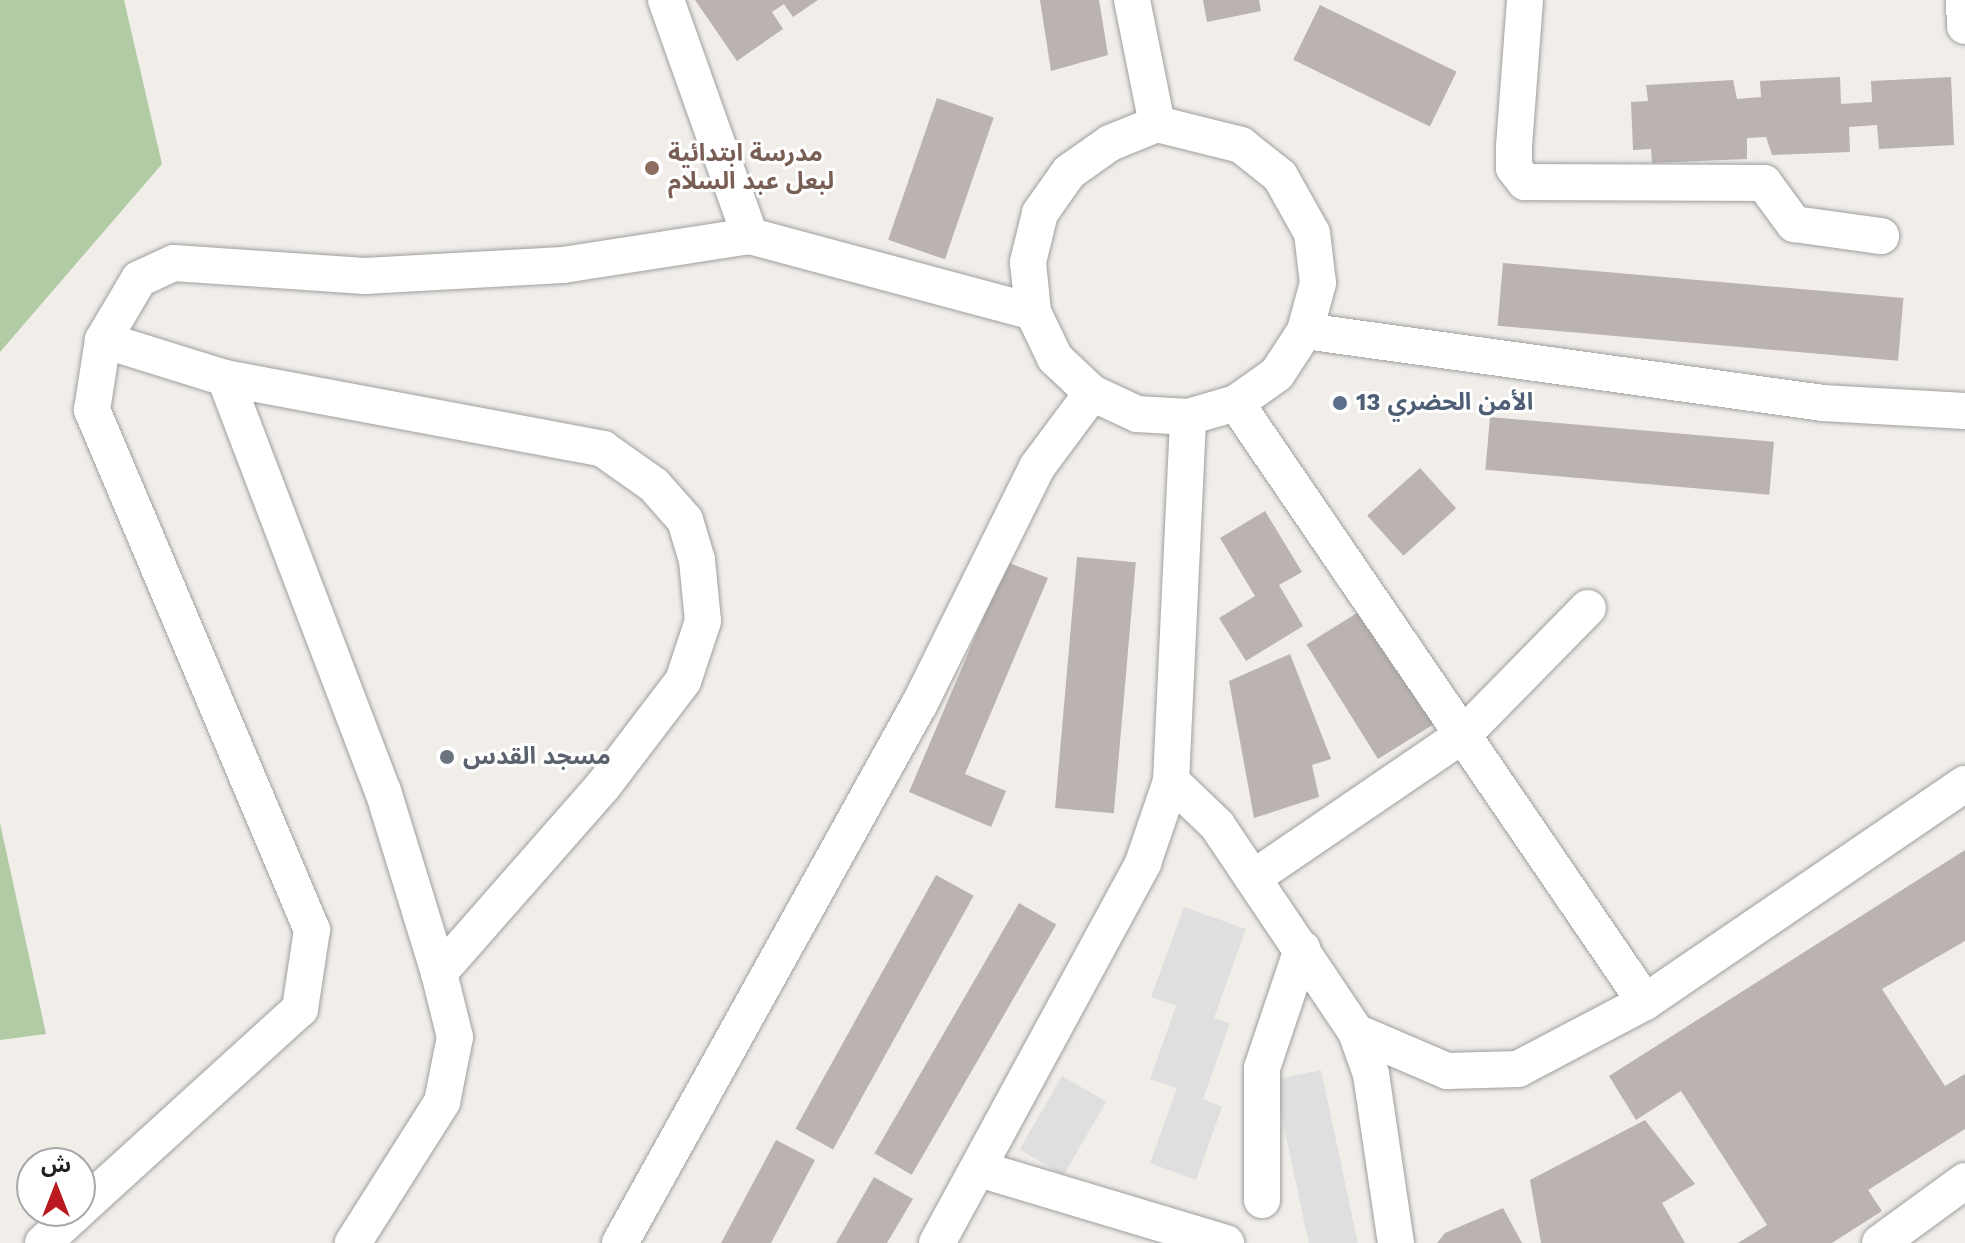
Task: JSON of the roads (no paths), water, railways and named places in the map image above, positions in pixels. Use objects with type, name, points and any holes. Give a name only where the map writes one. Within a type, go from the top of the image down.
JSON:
[{"type":"street","points":[[666,0],[750,236]]},
{"type":"street","points":[[1132,0],[1157,124]]},
{"type":"street","points":[[1525,0],[1514,148],[1514,168],[1525,182],[1764,183],[1794,224],[1881,236]]},
{"type":"street","points":[[1964,0],[1965,26]]},
{"type":"street","points":[[1157,124],[1241,145],[1280,176],[1312,233],[1318,283],[1305,331],[1277,374],[1236,403],[1188,417],[1137,414],[1092,393],[1055,358],[1033,312],[1028,262],[1040,213],[1069,172],[1110,143],[1157,124]]},
{"type":"street","points":[[96,1195],[300,1009],[312,930],[92,410],[103,340],[139,279],[174,263],[365,276],[563,265],[750,236],[1033,312]]},
{"type":"street","points":[[1305,331],[1823,403],[1965,413]]},
{"type":"street","points":[[103,340],[225,378],[603,449],[654,485],[685,520],[703,621],[683,681],[603,786],[439,973]]},
{"type":"street","points":[[225,378],[383,791],[439,973],[455,1037],[442,1102],[353,1243]]},
{"type":"street","points":[[620,1243],[920,703],[1037,467],[1092,393]]},
{"type":"street","points":[[1236,403],[1645,1002]]},
{"type":"street","points":[[937,1243],[1143,863],[1171,781],[1188,417]]},
{"type":"street","points":[[1253,878],[1463,735],[1588,608]]},
{"type":"street","points":[[1171,781],[1198,801],[1356,1032],[1371,1074],[1396,1243]]},
{"type":"street","points":[[1356,1032],[1417,1063],[1482,1073],[1555,1053],[1645,1002],[1965,784]]},
{"type":"street","points":[[1262,1200],[1262,1068],[1302,949]]},
{"type":"street","points":[[979,1169],[1226,1243]]},
{"type":"street","points":[[1880,1243],[1965,1181]]},
{"type":"street","points":[[43,1243],[60,1227]]},
{"type":"place","name":"مدرسة ابتدائية لبعل عبد السلام","points":[[652,168]]},
{"type":"place","name":"الأمن الحضري 13","points":[[1340,403]]},
{"type":"place","name":"مسجد القدس","points":[[447,757]]}]
